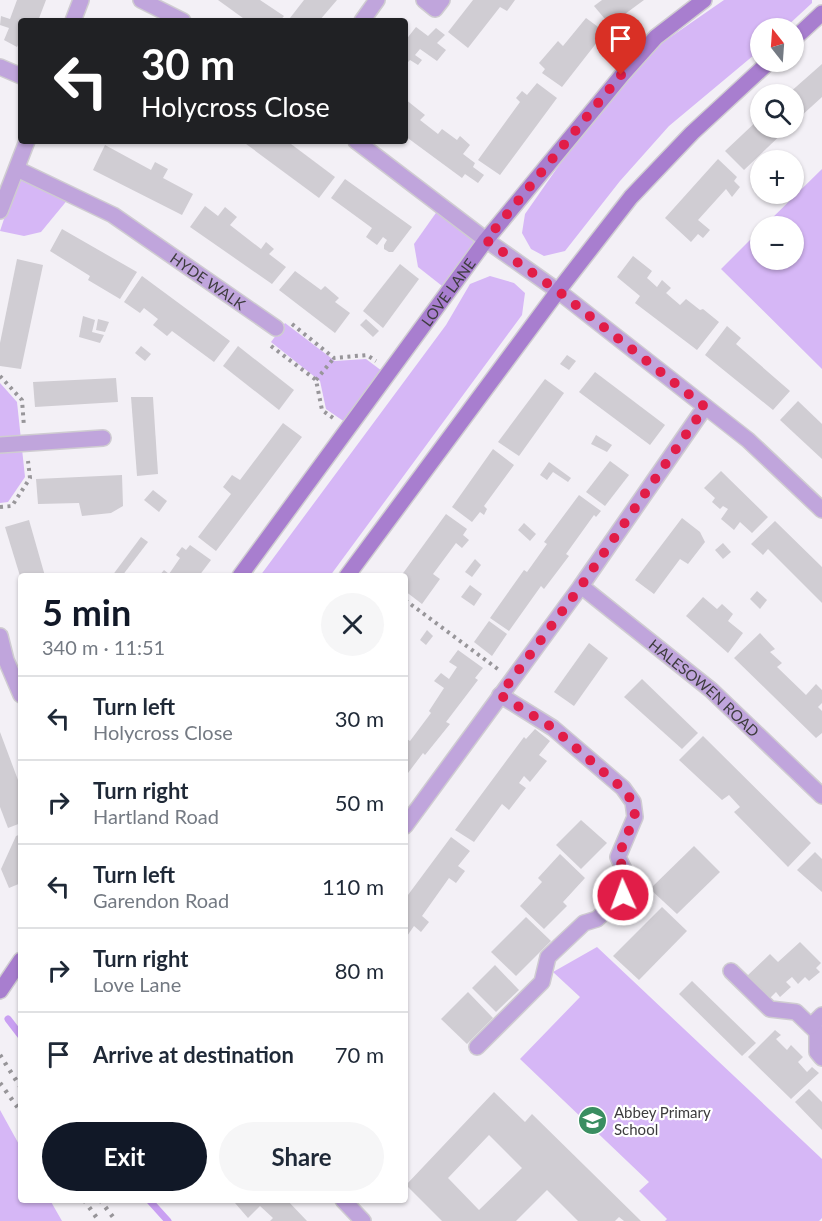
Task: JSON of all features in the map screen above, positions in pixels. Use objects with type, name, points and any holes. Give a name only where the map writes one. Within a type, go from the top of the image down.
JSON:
[{"type":"street","points":[[74,18],[81,0]]},
{"type":"street","points":[[141,0],[177,18]]},
{"type":"street","points":[[364,18],[377,0]]},
{"type":"street","points":[[424,0],[435,9],[442,0]]},
{"type":"street","name":"LOVE LANE","points":[[242,573],[486,240],[621,75],[656,37],[704,0]]},
{"type":"street","points":[[804,30],[822,13]]},
{"type":"street","points":[[0,67],[18,75]]},
{"type":"street","points":[[349,573],[558,291],[632,197],[692,134],[758,72]]},
{"type":"street","points":[[0,211],[26,144]]},
{"type":"street","points":[[360,144],[486,240],[558,291],[748,440],[822,510]]},
{"type":"street","name":"HYDE WALK","points":[[17,169],[113,215],[276,328]]},
{"type":"street","points":[[408,822],[581,586],[705,407]]},
{"type":"street","points":[[0,445],[104,438]]},
{"type":"street","name":"HALESOWEN ROAD","points":[[581,586],[711,690],[822,796]]},
{"type":"street","points":[[0,636],[6,660],[18,688]]},
{"type":"street","points":[[477,1047],[542,982],[548,957],[584,923],[597,919],[623,895],[626,874],[618,857],[635,816],[633,802],[622,788],[594,762],[553,728],[500,695]]},
{"type":"street","points":[[0,991],[18,964]]},
{"type":"street","points":[[731,972],[770,1009],[796,1012],[816,1020],[817,1052],[822,1058]]},
{"type":"street","points":[[346,1203],[363,1221]]},
{"type":"path","points":[[348,428],[322,410],[316,380],[267,343],[276,328],[284,318],[334,358],[367,355],[391,372]]},
{"type":"path","points":[[316,380],[334,358]]},
{"type":"path","points":[[408,602],[512,679]]},
{"type":"shaded area","points":[[724,0],[812,0],[812,3],[796,18],[750,18],[750,58],[669,126],[620,181],[565,251],[544,256],[531,249],[522,233],[525,214],[562,161],[659,45]]},
{"type":"shaded area","points":[[822,169],[822,369],[721,269],[750,240],[750,270],[804,270],[804,216],[774,216],[786,204],[804,204],[804,187]]},
{"type":"shaded area","points":[[19,174],[69,198],[41,232],[24,236],[0,231]]},
{"type":"shaded area","points":[[438,210],[487,244],[451,293],[418,267],[414,244]]},
{"type":"shaded area","points":[[490,276],[514,283],[525,293],[522,315],[332,573],[262,573],[446,325],[470,284]]},
{"type":"shaded area","points":[[285,323],[335,361],[366,359],[390,377],[352,427],[326,409],[320,381],[271,342]]},
{"type":"shaded area","points":[[0,383],[17,402],[25,477],[8,502],[0,503]]},
{"type":"shaded area","points":[[597,947],[822,1159],[822,1218],[819,1221],[665,1221],[667,1219],[639,1191],[649,1182],[520,1059],[580,997],[553,972]]},
{"type":"shaded area","points":[[0,1110],[18,1143],[18,1203],[52,1203],[62,1221],[0,1221]]},
{"type":"building","points":[[17,0],[46,0],[39,18],[18,18],[17,47],[4,40],[9,28],[0,25],[1,16],[10,19]]},
{"type":"building","points":[[218,0],[260,0],[284,16],[282,18],[243,18]]},
{"type":"building","points":[[304,0],[337,0],[322,18],[290,18]]},
{"type":"building","points":[[473,0],[515,0],[507,11],[500,7],[468,48],[448,32]]},
{"type":"building","points":[[602,0],[644,0],[610,25],[594,6]]},
{"type":"building","points":[[586,18],[605,32],[562,87],[542,73],[545,69],[539,63],[558,41],[563,46]]},
{"type":"building","points":[[416,27],[428,36],[436,28],[445,35],[437,43],[446,50],[437,61],[420,49],[415,55],[422,60],[418,65],[410,60],[408,62],[408,37]]},
{"type":"building","points":[[822,64],[822,97],[804,113],[804,84],[799,84]]},
{"type":"building","points":[[537,83],[557,98],[500,175],[478,160],[520,102],[516,98],[522,91],[527,95]]},
{"type":"building","points":[[408,101],[425,115],[420,120],[438,134],[442,129],[457,140],[460,136],[470,145],[463,154],[475,163],[473,167],[484,175],[478,183],[465,174],[462,178],[408,138]]},
{"type":"building","points":[[750,127],[750,138],[778,138],[765,150],[750,150],[750,164],[744,170],[725,151]]},
{"type":"building","points":[[246,144],[291,144],[335,177],[319,198]]},
{"type":"building","points":[[105,145],[151,170],[155,162],[168,169],[163,178],[193,194],[182,215],[93,170]]},
{"type":"building","points":[[718,159],[737,177],[734,181],[740,187],[732,197],[726,189],[698,220],[710,230],[703,238],[698,234],[691,242],[665,218]]},
{"type":"building","points":[[345,179],[412,227],[393,252],[384,249],[387,240],[383,237],[377,245],[366,237],[372,228],[331,198]]},
{"type":"building","points":[[205,206],[218,216],[225,207],[237,217],[230,225],[261,249],[266,242],[274,249],[269,254],[286,267],[272,284],[190,227]]},
{"type":"building","points":[[62,229],[137,272],[120,299],[88,280],[90,276],[50,251]]},
{"type":"building","points":[[633,256],[652,271],[647,278],[657,287],[662,280],[671,288],[666,293],[680,305],[686,299],[719,322],[697,350],[635,303],[640,296],[617,277]]},
{"type":"building","points":[[17,259],[43,265],[21,369],[0,366],[0,343]]},
{"type":"building","points":[[400,264],[419,279],[383,328],[363,311]]},
{"type":"building","points":[[295,271],[321,290],[325,286],[339,298],[335,302],[350,313],[335,333],[279,290]]},
{"type":"building","points":[[142,276],[230,341],[214,362],[172,331],[167,336],[153,325],[158,319],[144,308],[140,313],[124,302]]},
{"type":"building","points":[[83,316],[95,320],[92,332],[104,335],[100,343],[79,337]]},
{"type":"building","points":[[98,319],[109,322],[105,332],[96,330]]},
{"type":"building","points":[[366,319],[379,331],[373,337],[360,325]]},
{"type":"building","points":[[727,326],[741,338],[736,344],[790,391],[773,410],[705,355]]},
{"type":"building","points":[[141,346],[151,354],[145,361],[135,353]]},
{"type":"building","points":[[238,346],[294,390],[279,410],[223,366]]},
{"type":"building","points":[[567,355],[576,361],[569,370],[560,364]]},
{"type":"building","points":[[595,372],[665,425],[650,445],[579,392]]},
{"type":"building","points":[[116,378],[118,402],[35,407],[33,382]]},
{"type":"building","points":[[545,379],[564,393],[519,456],[498,442]]},
{"type":"building","points":[[131,397],[153,397],[158,474],[137,476]]},
{"type":"building","points":[[798,401],[822,424],[822,459],[780,420]]},
{"type":"building","points":[[283,423],[302,437],[216,551],[198,537],[231,494],[223,487],[232,475],[240,480]]},
{"type":"building","points":[[596,435],[612,445],[607,452],[591,444]]},
{"type":"building","points":[[493,449],[514,465],[484,506],[487,509],[484,515],[480,512],[472,522],[452,507]]},
{"type":"building","points":[[610,461],[629,475],[605,506],[586,492]]},
{"type":"building","points":[[549,462],[571,478],[568,482],[553,472],[547,480],[540,475]]},
{"type":"building","points":[[721,471],[768,517],[752,533],[740,522],[734,530],[721,519],[728,509],[723,506],[720,509],[712,502],[715,498],[704,488]]},
{"type":"building","points":[[122,475],[123,506],[111,513],[82,516],[79,503],[38,504],[36,479]]},
{"type":"building","points":[[153,490],[167,501],[159,512],[144,500]]},
{"type":"building","points":[[579,495],[601,511],[596,517],[594,515],[566,554],[569,556],[544,589],[541,586],[509,631],[490,618],[524,570],[527,572],[547,544],[544,542]]},
{"type":"building","points":[[446,514],[467,529],[463,535],[469,540],[462,548],[456,543],[433,574],[440,579],[422,604],[408,593],[408,573],[403,573]]},
{"type":"building","points":[[682,518],[700,532],[705,542],[688,564],[680,559],[654,594],[635,580]]},
{"type":"building","points":[[29,520],[44,573],[19,573],[5,527]]},
{"type":"building","points":[[775,521],[822,567],[822,603],[768,549],[763,555],[751,544]]},
{"type":"building","points":[[524,523],[536,534],[530,541],[518,530]]},
{"type":"building","points":[[141,537],[148,542],[124,573],[114,573]]},
{"type":"building","points":[[723,543],[731,552],[723,559],[715,550]]},
{"type":"building","points":[[190,545],[211,560],[201,573],[170,573],[180,558],[176,555],[182,547],[186,550]]},
{"type":"building","points":[[475,559],[481,565],[472,577],[465,572]]},
{"type":"building","points":[[470,585],[482,594],[474,606],[461,597]]},
{"type":"building","points":[[757,591],[767,600],[760,609],[750,599]]},
{"type":"building","points":[[703,597],[717,609],[722,604],[733,614],[728,621],[743,633],[728,653],[686,616]]},
{"type":"building","points":[[489,621],[507,634],[492,656],[474,642]]},
{"type":"building","points":[[427,630],[433,636],[426,645],[420,640]]},
{"type":"building","points":[[760,633],[775,649],[770,652],[782,663],[777,667],[806,695],[816,684],[822,690],[822,703],[818,707],[822,711],[822,733],[816,738],[734,658]]},
{"type":"building","points":[[589,643],[608,658],[574,706],[554,692]]},
{"type":"building","points":[[458,650],[483,668],[475,678],[478,680],[446,722],[450,724],[408,773],[408,740],[410,741],[431,713],[429,711],[444,688],[434,681],[441,673],[449,679],[457,667],[449,662]]},
{"type":"building","points":[[642,679],[698,733],[682,749],[624,697]]},
{"type":"building","points":[[535,729],[550,741],[539,755],[547,761],[530,782],[524,776],[519,783],[526,788],[509,810],[502,804],[474,842],[455,830],[524,737],[526,739]]},
{"type":"building","points":[[0,732],[18,780],[18,824],[8,828],[0,807]]},
{"type":"building","points":[[703,736],[811,843],[788,867],[734,812],[740,807],[729,795],[722,800],[679,760]]},
{"type":"building","points":[[581,820],[607,843],[581,869],[556,845]]},
{"type":"building","points":[[18,835],[18,884],[9,888],[1,869]]},
{"type":"building","points":[[451,837],[470,851],[458,866],[465,871],[456,883],[449,878],[422,916],[429,922],[421,932],[414,926],[408,935],[408,895]]},
{"type":"building","points":[[694,846],[720,872],[677,914],[650,889]]},
{"type":"building","points":[[815,852],[822,859],[822,892],[797,870]]},
{"type":"building","points":[[560,854],[585,878],[563,902],[567,906],[544,929],[520,906],[542,882],[538,878]]},
{"type":"building","points":[[662,907],[687,931],[639,980],[613,956]]},
{"type":"building","points":[[526,917],[551,941],[516,976],[491,952]]},
{"type":"building","points":[[800,942],[821,963],[816,968],[820,972],[809,981],[805,977],[798,984],[792,977],[786,982],[791,987],[780,997],[776,992],[769,999],[747,976],[770,954],[778,962]]},
{"type":"building","points":[[495,965],[519,990],[496,1012],[472,988]]},
{"type":"building","points":[[692,981],[756,1043],[742,1056],[679,994]]},
{"type":"building","points":[[468,992],[493,1018],[467,1044],[441,1019]]},
{"type":"building","points":[[775,1030],[781,1035],[776,1039],[787,1050],[791,1045],[803,1057],[798,1062],[807,1072],[812,1067],[819,1073],[791,1099],[748,1057]]},
{"type":"building","points":[[809,1089],[822,1102],[822,1130],[795,1102]]},
{"type":"building","points":[[494,1092],[525,1122],[532,1114],[641,1221],[624,1221],[619,1217],[615,1221],[578,1221],[547,1190],[516,1221],[442,1221],[408,1187],[408,1183]],"holes":[[[489,1135],[522,1168],[479,1210],[448,1178]]]},
{"type":"building","points":[[235,1203],[290,1203],[307,1221],[270,1221],[273,1218],[260,1206],[248,1218]]},
{"type":"waterway","points":[[8,1019],[18,1032]]},
{"type":"waterway","points":[[152,1203],[168,1221]]},
{"type":"railway","points":[[0,1055],[18,1083]]},
{"type":"railway","points":[[0,1083],[18,1108]]},
{"type":"railway","points":[[86,1203],[99,1221]]},
{"type":"railway","points":[[102,1203],[116,1221]]},
{"type":"place","name":"Abbey Primary School","points":[[593,1121]]},
{"type":"route","points":[[621,75],[486,240],[558,291],[705,407],[581,586],[500,695],[553,728],[594,762],[622,788],[633,802],[635,816],[618,857],[626,874],[623,895]]}]
